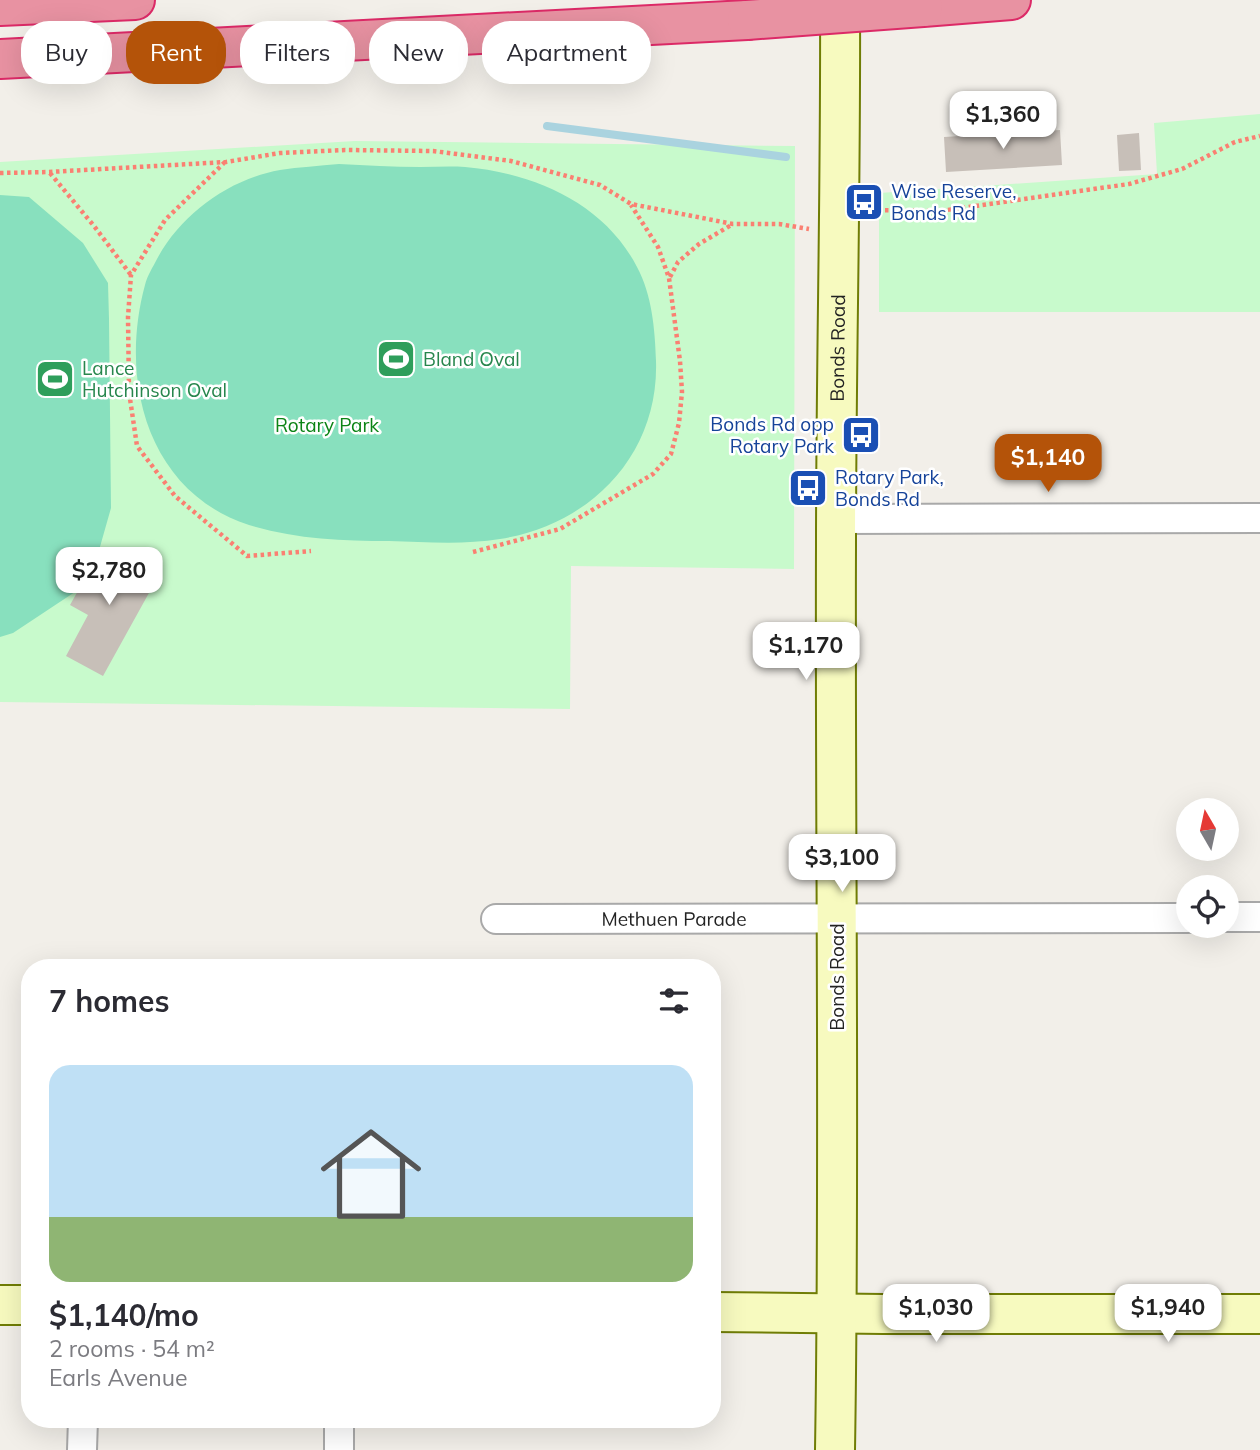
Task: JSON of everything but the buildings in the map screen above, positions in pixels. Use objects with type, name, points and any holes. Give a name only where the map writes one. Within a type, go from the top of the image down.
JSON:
[{"type":"highway","points":[[0,6],[135,0]]},
{"type":"highway","points":[[7,60],[747,20],[1012,0]]},
{"type":"main road","name":"Bonds Road","points":[[835,1450],[836,519],[840,0]]},
{"type":"main road","points":[[0,1305],[21,1305]]},
{"type":"main road","points":[[721,1312],[1260,1314]]},
{"type":"street","points":[[836,519],[1260,518]]},
{"type":"street","points":[[1239,918],[1260,917]]},
{"type":"street","name":"Methuen Parade","points":[[496,919],[1176,918]]},
{"type":"street","points":[[82,1450],[83,1428]]},
{"type":"street","points":[[339,1450],[340,1428]]},
{"type":"path","points":[[875,209],[940,211],[1129,184],[1182,169],[1235,142],[1260,136]]},
{"type":"path","points":[[0,173],[226,162],[280,153],[345,150],[433,151],[524,164],[600,185],[631,204],[733,224],[779,224],[802,228]]},
{"type":"path","points":[[226,162],[164,220],[131,275],[128,317],[129,392],[137,446],[175,496],[247,556],[312,551]]},
{"type":"path","points":[[49,172],[131,275]]},
{"type":"path","points":[[473,552],[560,529],[653,474],[671,454],[680,423],[682,392],[669,278],[658,247],[631,204]]},
{"type":"path","points":[[669,278],[678,261],[699,244],[733,224]]},
{"type":"green space","points":[[1260,114],[1260,312],[879,312],[879,193],[1157,174],[1154,123]]},
{"type":"green space","name":"Rotary Park","points":[[355,141],[795,146],[794,569],[571,566],[570,709],[0,702],[0,162]]},
{"type":"green space","name":"Bland Oval","points":[[339,164],[465,167],[516,176],[565,195],[606,225],[623,245],[642,278],[654,325],[654,395],[646,426],[632,455],[613,480],[590,501],[563,518],[533,531],[500,539],[444,543],[318,538],[249,525],[214,509],[186,487],[164,460],[149,428],[140,394],[136,358],[138,321],[145,285],[157,259],[179,227],[193,213],[225,190],[243,181],[280,170]]},
{"type":"green space","name":"Lance Hutchinson Oval","points":[[0,195],[29,197],[83,243],[108,283],[111,508],[90,582],[13,633],[0,637]]},
{"type":"waterway","points":[[547,126],[786,157]]},
{"type":"place","name":"Wise Reserve, Bonds Rd","points":[[864,202]]},
{"type":"place","name":"Bland Oval","points":[[396,359]]},
{"type":"place","name":"Lance Hutchinson Oval","points":[[55,379]]},
{"type":"place","name":"Bonds Rd opp Rotary Park","points":[[861,435]]},
{"type":"place","name":"Rotary Park, Bonds Rd","points":[[808,488]]}]
